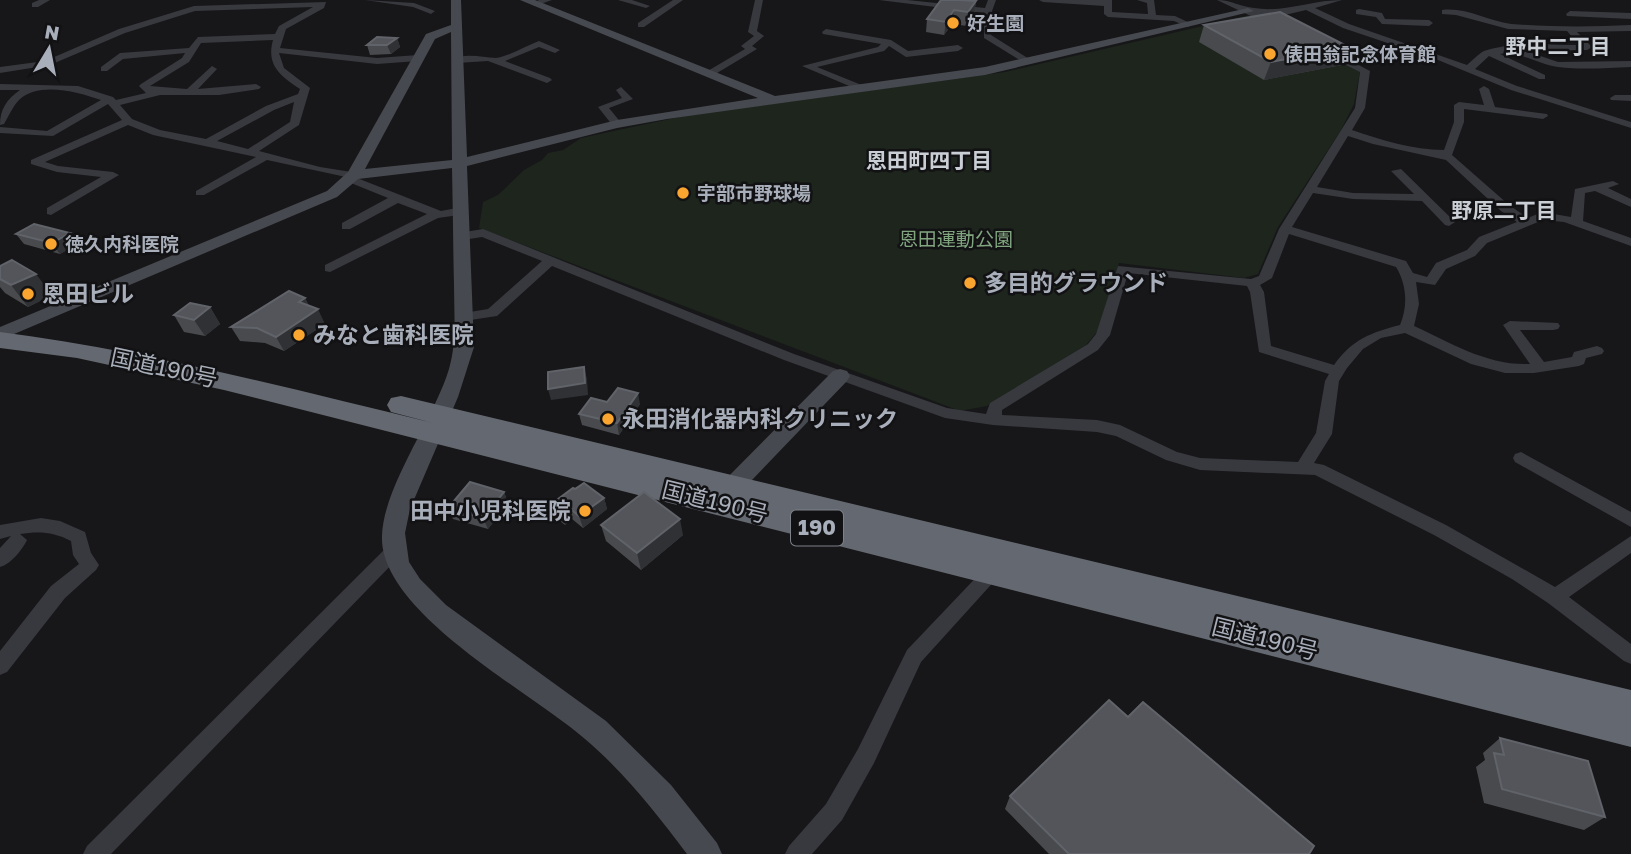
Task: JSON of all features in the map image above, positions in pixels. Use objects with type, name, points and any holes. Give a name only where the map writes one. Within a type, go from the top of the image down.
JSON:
[{"type":"highway","name":"国道190号","points":[[5,331],[77,350],[438,424],[1631,707]]},
{"type":"highway","name":"国道190号","points":[[725,493],[992,572],[1631,729]]},
{"type":"street","points":[[35,5],[46,0]]},
{"type":"street","points":[[369,0],[414,5],[431,11]]},
{"type":"street","points":[[456,0],[463,236],[463,358],[438,424],[393,523],[393,552],[404,578],[415,593],[437,613],[596,730],[661,795],[706,854]]},
{"type":"street","points":[[530,2],[548,0]]},
{"type":"street","points":[[622,0],[646,6]]},
{"type":"street","points":[[641,24],[679,0]]},
{"type":"street","points":[[709,74],[752,49],[746,46],[760,36],[752,32],[759,0]]},
{"type":"street","points":[[883,0],[988,11]]},
{"type":"street","points":[[992,0],[988,11],[986,36],[1029,62]]},
{"type":"street","points":[[1043,0],[1107,2],[1108,14],[1175,19],[1188,24]]},
{"type":"street","points":[[1141,0],[1151,1],[1152,17]]},
{"type":"street","points":[[1223,0],[1241,6],[1283,29]]},
{"type":"street","points":[[352,177],[461,163],[617,124],[985,71],[1248,11],[1289,11],[1309,8],[1321,1],[1338,0]]},
{"type":"street","points":[[249,153],[286,132],[295,123],[305,88],[276,67],[272,56],[282,28],[325,2]]},
{"type":"street","points":[[0,70],[47,63],[122,31],[194,9],[325,2]]},
{"type":"street","points":[[530,2],[772,100]]},
{"type":"street","points":[[1622,7],[1631,14]]},
{"type":"street","points":[[1309,8],[1514,88],[1631,125]]},
{"type":"street","points":[[1359,12],[1379,15],[1382,21],[1377,33],[1370,34]]},
{"type":"street","points":[[1444,12],[1456,12],[1508,26],[1576,34],[1587,47],[1514,49],[1490,53],[1485,54],[1469,69]]},
{"type":"street","points":[[1572,13],[1631,14]]},
{"type":"street","points":[[1382,21],[1429,23]]},
{"type":"street","points":[[1461,25],[1528,39],[1631,28]]},
{"type":"street","points":[[5,331],[332,194],[352,177],[433,34],[457,27]]},
{"type":"street","points":[[874,39],[881,30]]},
{"type":"street","points":[[826,32],[888,42],[906,54],[958,48]]},
{"type":"street","points":[[256,87],[190,93],[160,92],[148,90],[144,86],[186,60],[198,40],[279,37]]},
{"type":"street","points":[[861,88],[807,66],[881,49],[888,42]]},
{"type":"street","points":[[496,61],[539,44],[555,50]]},
{"type":"street","points":[[993,419],[995,407],[1093,347],[1103,335],[1123,270],[1252,283],[1265,278],[1285,229],[1360,108],[1365,71],[1318,47]]},
{"type":"street","points":[[1514,49],[1536,61],[1561,66],[1631,64]]},
{"type":"street","points":[[104,69],[120,55],[193,50]]},
{"type":"street","points":[[275,50],[377,61],[418,58]]},
{"type":"street","points":[[1490,53],[1542,77]]},
{"type":"street","points":[[457,60],[477,57],[496,61],[547,80]]},
{"type":"street","points":[[190,93],[212,69]]},
{"type":"street","points":[[0,122],[25,88]]},
{"type":"street","points":[[0,89],[78,89],[111,101],[128,121],[157,134],[208,142],[352,177],[437,214]]},
{"type":"street","points":[[1485,89],[1490,108]]},
{"type":"street","points":[[617,124],[603,107],[628,99],[621,90]]},
{"type":"street","points":[[0,130],[49,134],[111,101],[160,92]]},
{"type":"street","points":[[208,142],[270,108],[302,96]]},
{"type":"street","points":[[1615,98],[1631,98]]},
{"type":"street","points":[[1345,131],[1377,142],[1448,153],[1459,122],[1459,105],[1543,116]]},
{"type":"street","points":[[51,212],[113,175],[57,169],[35,162],[128,121]]},
{"type":"street","points":[[1438,153],[1450,158],[1505,208],[1526,222]]},
{"type":"street","points":[[200,193],[265,157]]},
{"type":"street","points":[[1397,171],[1448,222]]},
{"type":"street","points":[[1577,224],[1579,191],[1613,184]]},
{"type":"street","points":[[1598,188],[1631,203]]},
{"type":"street","points":[[1311,189],[1342,195],[1425,198]]},
{"type":"street","points":[[346,226],[398,198]]},
{"type":"street","points":[[330,268],[437,214],[461,211]]},
{"type":"street","points":[[1285,229],[1401,264],[1410,276],[1430,282],[1441,266],[1471,253],[1483,240],[1542,216],[1553,216],[1631,242]]},
{"type":"street","points":[[463,236],[483,233],[840,376],[945,413],[1097,426],[1120,432],[1172,456],[1200,464],[1318,469],[1440,530],[1555,597],[1631,655]]},
{"type":"street","points":[[464,317],[492,313],[551,260]]},
{"type":"street","points":[[1406,328],[1410,320],[1410,276]]},
{"type":"street","points":[[1252,283],[1257,292],[1264,349],[1336,371]]},
{"type":"street","points":[[1539,366],[1510,325],[1553,326]]},
{"type":"street","points":[[1303,467],[1324,434],[1336,371],[1358,346],[1376,335],[1406,328],[1494,365],[1519,369],[1578,361],[1579,355],[1597,351]]},
{"type":"street","points":[[725,493],[840,376]]},
{"type":"street","points":[[1521,458],[1631,520]]},
{"type":"street","points":[[0,560],[9,536],[41,524],[62,527],[79,537],[82,555],[90,565],[58,592],[0,666]]},
{"type":"street","points":[[1555,597],[1631,543]]},
{"type":"street","points":[[95,854],[393,552]]},
{"type":"street","points":[[797,854],[834,812],[866,756],[914,656],[992,572]]},
{"type":"green space","name":"恩田運動公園","points":[[1250,15],[1360,71],[1354,104],[1341,130],[1278,227],[1258,274],[1244,278],[1119,263],[1097,332],[1086,345],[987,406],[960,411],[479,228],[483,202],[498,195],[524,170],[542,160],[548,153],[563,150],[581,138],[684,116],[1005,72]]},
{"type":"building","points":[[941,0],[976,1],[968,12],[954,10],[946,22],[927,19]]},
{"type":"building","points":[[1280,12],[1349,47],[1271,62],[1204,25]]},
{"type":"building","points":[[377,37],[397,38],[387,45],[367,45]]},
{"type":"building","points":[[34,224],[70,233],[52,243],[16,234]]},
{"type":"building","points":[[12,260],[36,274],[11,285],[0,279],[0,266]]},
{"type":"building","points":[[289,291],[305,298],[299,302],[318,309],[276,337],[257,328],[231,327]]},
{"type":"building","points":[[190,303],[210,307],[194,320],[174,315]]},
{"type":"building","points":[[584,367],[585,383],[548,389],[548,372]]},
{"type":"building","points":[[618,388],[638,393],[617,423],[579,414],[591,398],[607,402]]},
{"type":"building","points":[[470,482],[504,492],[483,518],[448,508]]},
{"type":"building","points":[[584,483],[604,498],[579,516],[569,508],[562,514],[550,505],[573,488]]},
{"type":"building","points":[[644,492],[680,519],[637,553],[601,525]]},
{"type":"building","points":[[1109,700],[1128,717],[1143,702],[1314,846],[1309,854],[1069,854],[1010,796]]},
{"type":"building","points":[[1500,738],[1588,761],[1605,817],[1502,789],[1494,753],[1504,755]]},
{"type":"place","name":"好生園","points":[[953,23]]},
{"type":"place","name":"俵田翁記念体育館","points":[[1270,54]]},
{"type":"place","name":"宇部市野球場","points":[[683,193]]},
{"type":"place","name":"徳久内科医院","points":[[51,244]]},
{"type":"place","name":"多目的グラウンド","points":[[970,283]]},
{"type":"place","name":"恩田ビル","points":[[28,294]]},
{"type":"place","name":"みなと歯科医院","points":[[299,335]]},
{"type":"place","name":"永田消化器内科クリニック","points":[[608,419]]},
{"type":"place","name":"田中小児科医院","points":[[585,511]]},
{"type":"district","name":"野中二丁目","points":[[1558,47]]},
{"type":"district","name":"恩田町四丁目","points":[[929,161]]},
{"type":"district","name":"野原二丁目","points":[[1504,211]]}]
